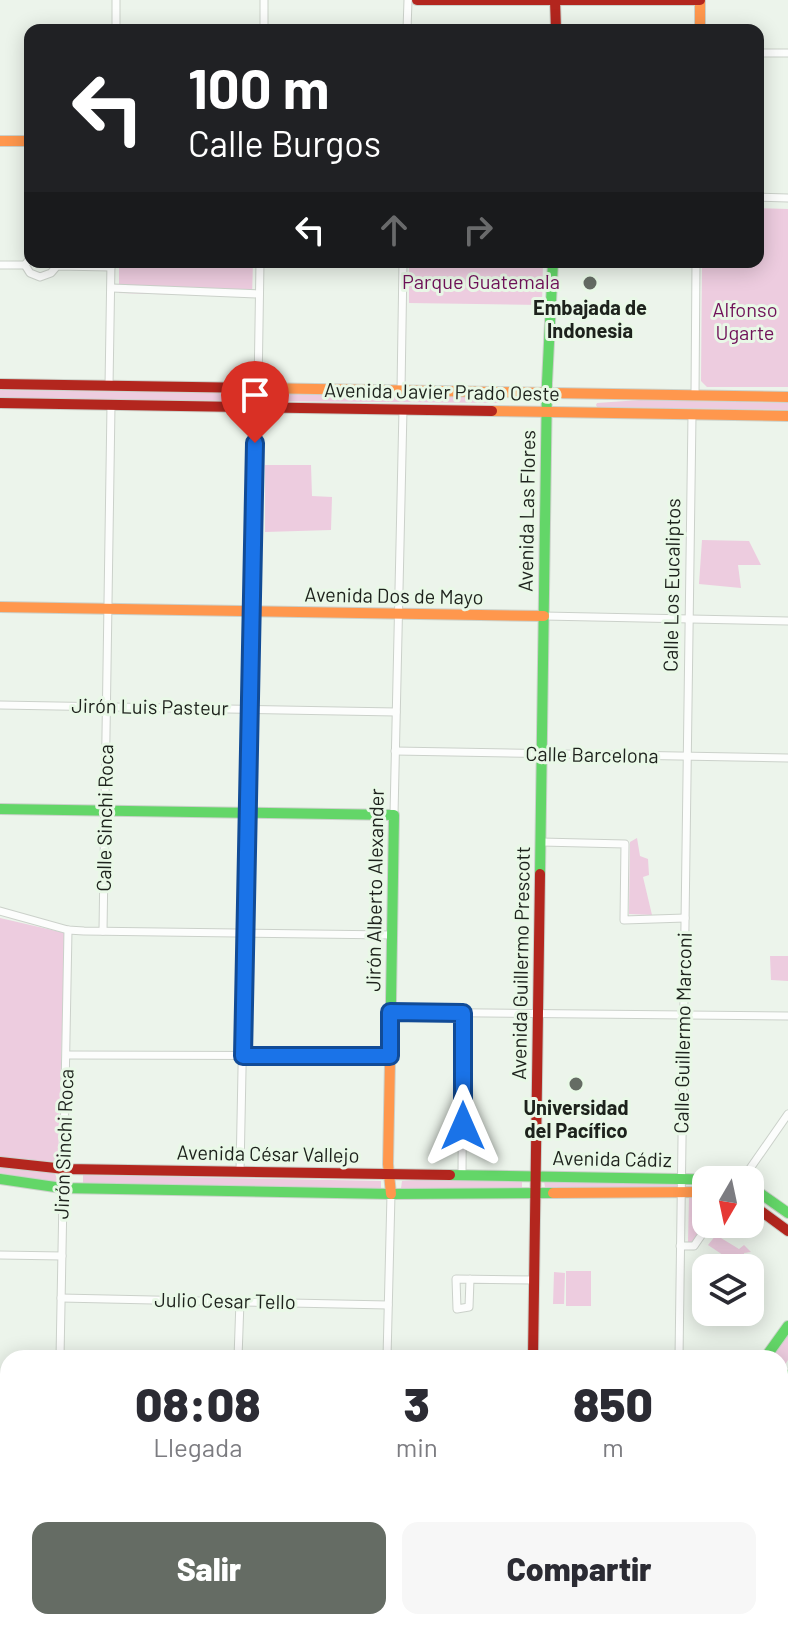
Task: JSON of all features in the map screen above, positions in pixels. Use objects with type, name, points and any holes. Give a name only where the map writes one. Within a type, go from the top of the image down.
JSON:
[{"type":"main road","points":[[417,0],[700,0],[700,24]]},
{"type":"main road","points":[[555,1],[556,24]]},
{"type":"main road","points":[[0,141],[24,141]]},
{"type":"main road","name":"Avenida Las Flores","points":[[544,616],[547,393],[553,268]]},
{"type":"main road","name":"Avenida Javier Prado Oeste","points":[[0,384],[788,397]]},
{"type":"main road","points":[[497,411],[503,401],[499,392]]},
{"type":"main road","points":[[596,413],[590,403],[597,394]]},
{"type":"main road","name":"Avenida Javier Prado Oeste","points":[[0,403],[788,416]]},
{"type":"main road","name":"Avenida Dos de Mayo","points":[[0,607],[544,616]]},
{"type":"main road","name":"Avenida Guillermo Prescott","points":[[533,1350],[544,616]]},
{"type":"main road","points":[[0,809],[394,815]]},
{"type":"main road","name":"Jirón Alberto Alexander","points":[[391,1194],[388,1174],[394,815]]},
{"type":"main road","name":"Avenida César Vallejo","points":[[0,1162],[65,1169],[536,1176]]},
{"type":"main road","name":"Avenida Cádiz","points":[[536,1176],[692,1179]]},
{"type":"main road","name":"Avenida César Vallejo","points":[[0,1179],[62,1188],[391,1194],[535,1193]]},
{"type":"main road","name":"Avenida Cádiz","points":[[535,1193],[692,1192]]},
{"type":"main road","points":[[764,1196],[788,1213]]},
{"type":"main road","points":[[764,1213],[788,1231]]},
{"type":"main road","points":[[771,1350],[788,1326]]},
{"type":"street","points":[[116,0],[116,24]]},
{"type":"street","points":[[264,0],[264,24]]},
{"type":"street","points":[[407,24],[408,0]]},
{"type":"street","points":[[764,53],[788,53]]},
{"type":"street","points":[[764,197],[788,198]]},
{"type":"street","points":[[0,265],[24,262]]},
{"type":"street","points":[[29,268],[30,273],[40,277],[51,273],[54,268]]},
{"type":"street","points":[[109,386],[111,268]]},
{"type":"street","points":[[258,388],[260,268]]},
{"type":"street","points":[[401,390],[403,268]]},
{"type":"street","points":[[695,395],[696,268]]},
{"type":"street","points":[[112,288],[259,294]]},
{"type":"street","name":"Calle Sinchi Roca","points":[[103,931],[111,405]]},
{"type":"street","points":[[240,1172],[255,407]]},
{"type":"street","name":"Jirón Alberto Alexander","points":[[394,815],[403,409]]},
{"type":"street","name":"Calle Los Eucaliptos","points":[[687,756],[692,415]]},
{"type":"street","name":"Avenida Dos de Mayo","points":[[544,616],[788,621]]},
{"type":"street","name":"Jirón Luis Pasteur","points":[[0,705],[396,712]]},
{"type":"street","name":"Calle Barcelona","points":[[395,751],[788,758]]},
{"type":"street","name":"Calle Guillermo Marconi","points":[[679,1350],[687,756]]},
{"type":"street","points":[[541,842],[625,844],[624,920],[685,918]]},
{"type":"street","points":[[0,911],[68,930],[392,935]]},
{"type":"street","name":"Jirón Sinchi Roca","points":[[60,1350],[68,930]]},
{"type":"street","points":[[390,1012],[788,1016]]},
{"type":"street","points":[[462,1175],[463,1013]]},
{"type":"street","points":[[67,1055],[390,1056]]},
{"type":"street","points":[[749,1166],[788,1114]]},
{"type":"street","name":"Jirón Alberto Alexander","points":[[387,1350],[391,1194]]},
{"type":"street","points":[[680,1246],[694,1246],[699,1238]]},
{"type":"street","points":[[0,1255],[62,1256]]},
{"type":"street","points":[[470,1279],[469,1307],[457,1309],[456,1279],[470,1279],[534,1280]]},
{"type":"street","name":"Julio Cesar Tello","points":[[61,1298],[388,1305]]},
{"type":"street","points":[[238,1350],[240,1301]]},
{"type":"green space","name":"Alfonso Ugarte","points":[[764,208],[788,209],[788,387],[707,387],[701,381],[702,268],[764,268]]},
{"type":"green space","points":[[119,268],[253,268],[252,297],[119,293]]},
{"type":"green space","name":"Parque Guatemala","points":[[409,268],[543,268],[542,305],[409,303]]},
{"type":"green space","points":[[0,390],[499,397],[500,403],[0,399]]},
{"type":"green space","points":[[640,400],[788,403],[788,410],[596,405]]},
{"type":"green space","points":[[265,465],[311,465],[312,496],[332,497],[331,530],[265,532]]},
{"type":"green space","points":[[702,540],[749,541],[761,565],[738,565],[741,588],[699,584]]},
{"type":"green space","points":[[637,838],[640,856],[648,859],[649,875],[643,877],[652,915],[629,914],[630,842]]},
{"type":"green space","points":[[0,918],[65,933],[58,1162],[0,1158]]},
{"type":"green space","points":[[770,956],[788,956],[788,981],[771,980]]},
{"type":"green space","points":[[0,1166],[55,1173],[57,1180],[0,1173]]},
{"type":"green space","points":[[83,1175],[381,1181],[381,1190],[83,1183]]},
{"type":"green space","points":[[461,1177],[522,1182],[522,1189],[401,1188],[402,1181]]},
{"type":"green space","points":[[544,1181],[677,1182],[678,1189],[545,1187]]},
{"type":"green space","points":[[689,1198],[692,1198],[692,1238],[696,1238],[688,1242]]},
{"type":"green space","points":[[714,1238],[721,1238],[739,1249],[744,1245],[751,1252],[722,1254],[708,1245]]},
{"type":"green space","points":[[566,1271],[591,1271],[591,1306],[566,1306]]},
{"type":"green space","points":[[554,1272],[565,1273],[564,1304],[553,1304]]},
{"type":"green space","points":[[788,1334],[788,1350],[776,1350]]},
{"type":"traffic: fast","points":[[540,874],[547,383],[553,268]]},
{"type":"traffic: fast","points":[[0,809],[394,815],[390,1061]]},
{"type":"traffic: fast","points":[[450,1175],[692,1179]]},
{"type":"traffic: fast","points":[[0,1179],[62,1188],[391,1194],[553,1193]]},
{"type":"traffic: fast","points":[[764,1196],[788,1213]]},
{"type":"traffic: fast","points":[[771,1350],[788,1326]]},
{"type":"traffic: slow","points":[[700,0],[700,24]]},
{"type":"traffic: slow","points":[[0,141],[24,141]]},
{"type":"traffic: slow","points":[[256,388],[788,397]]},
{"type":"traffic: slow","points":[[492,411],[788,416]]},
{"type":"traffic: slow","points":[[0,607],[544,616]]},
{"type":"traffic: slow","points":[[390,1061],[388,1164],[391,1194]]},
{"type":"traffic: slow","points":[[553,1193],[692,1192]]},
{"type":"traffic: jam","points":[[417,0],[700,0]]},
{"type":"traffic: jam","points":[[555,0],[556,24]]},
{"type":"traffic: jam","points":[[0,384],[256,388]]},
{"type":"traffic: jam","points":[[0,403],[492,411]]},
{"type":"traffic: jam","points":[[533,1350],[540,874]]},
{"type":"traffic: jam","points":[[0,1162],[65,1169],[450,1175]]},
{"type":"traffic: jam","points":[[764,1213],[788,1231]]},
{"type":"place","name":"Embajada de Indonesia","points":[[590,283]]},
{"type":"place","name":"Universidad del Pacífico","points":[[576,1084]]},
{"type":"route","points":[[255,443],[243,1056],[390,1056],[390,1012],[463,1013],[463,1126]]}]
